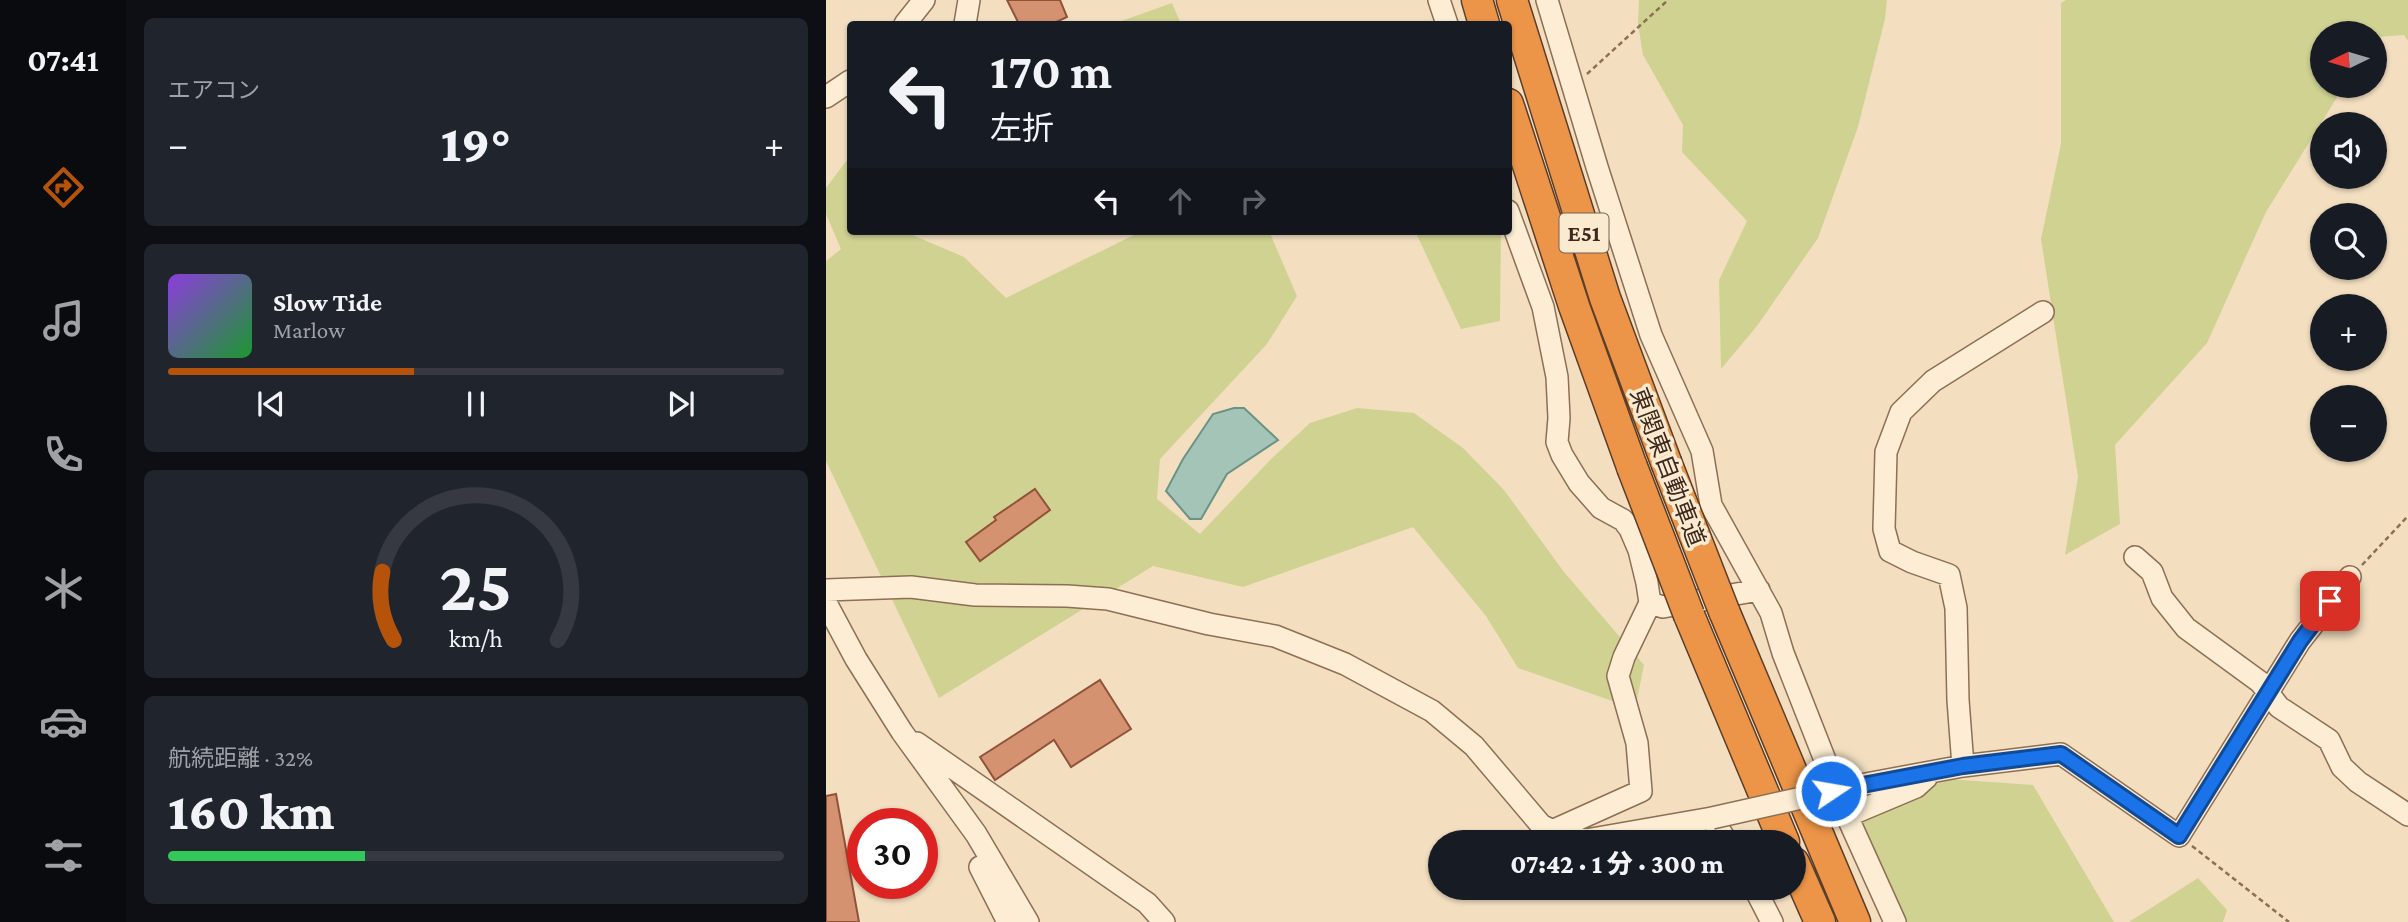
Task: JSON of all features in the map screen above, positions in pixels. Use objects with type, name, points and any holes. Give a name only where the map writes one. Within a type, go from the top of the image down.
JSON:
[{"type":"highway","points":[[1477,0],[1483,21]]},
{"type":"highway","name":"東関東自動車道","points":[[1512,0],[1605,298],[1666,463],[1724,611],[1855,922]]},
{"type":"highway","name":"東関東自動車道","points":[[1512,116],[1574,306],[1632,467],[1689,615],[1779,830]]},
{"type":"highway","points":[[1806,890],[1820,922]]},
{"type":"street","points":[[907,21],[924,0]]},
{"type":"street","points":[[966,21],[969,0]]},
{"type":"street","points":[[1439,0],[1446,21]]},
{"type":"street","points":[[1547,0],[1651,335],[1702,451],[1711,505],[1771,613],[1783,653],[1847,816],[1895,922]]},
{"type":"street","points":[[1512,222],[1543,307],[1557,377],[1557,442],[1578,483],[1601,508],[1623,520],[1630,529],[1642,561],[1650,603],[1624,657],[1618,676],[1637,743],[1641,791],[1554,830]]},
{"type":"street","points":[[1963,766],[1956,608],[1949,575],[1890,551],[1884,529],[1886,452],[1901,412],[1933,381],[2043,312]]},
{"type":"street","points":[[2135,557],[2152,572],[2162,598],[2186,628],[2260,682],[2279,707],[2329,740],[2342,767],[2358,782],[2408,815]]},
{"type":"street","points":[[1643,830],[1963,766],[2061,754],[2179,836],[2300,641],[2350,577]]},
{"type":"street","points":[[826,590],[911,587],[975,595],[1108,599],[1209,624],[1275,636],[1345,664],[1432,711],[1474,746],[1541,825],[1550,830]]},
{"type":"street","points":[[1650,603],[1663,607],[1759,590]]},
{"type":"street","points":[[826,603],[856,659],[902,732],[976,834],[1028,922]]},
{"type":"street","points":[[902,732],[1147,903],[1164,922]]},
{"type":"street","points":[[1847,816],[1916,787],[1934,772]]},
{"type":"street","points":[[935,777],[1008,922]]},
{"type":"street","points":[[1712,818],[1720,830]]},
{"type":"street","points":[[1761,900],[1772,922]]},
{"type":"path","points":[[1572,83],[1591,71],[1668,0]]},
{"type":"path","points":[[2350,577],[2408,516]]},
{"type":"path","points":[[2179,836],[2289,922]]},
{"type":"green space","points":[[1639,0],[1887,0],[1885,19],[1858,127],[1818,238],[1757,326],[1721,369],[1719,280],[1747,221],[1682,152],[1683,125],[1643,55],[1638,24]]},
{"type":"green space","points":[[2066,0],[2408,0],[2408,41],[2404,35],[2387,36],[2387,21],[2310,21],[2310,98],[2337,98],[2328,112],[2310,112],[2310,141],[2266,212],[2207,343],[2115,445],[2120,524],[2065,555],[2078,477],[2041,239],[2061,144],[2061,3]]},
{"type":"green space","points":[[1172,3],[1180,21],[1121,21]]},
{"type":"green space","points":[[847,160],[847,235],[912,235],[964,257],[1006,298],[1134,235],[1271,235],[1297,296],[1267,344],[1160,459],[1157,499],[1200,534],[1271,459],[1310,423],[1357,408],[1414,413],[1463,448],[1504,490],[1564,572],[1644,665],[1635,709],[1518,668],[1486,616],[1413,527],[1243,587],[1153,566],[939,698],[826,461],[826,261],[841,249],[826,214],[826,188]]},
{"type":"green space","points":[[1417,235],[1501,235],[1500,321],[1461,329]]},
{"type":"green space","points":[[1948,779],[2033,785],[2114,922],[1904,922],[1856,819]]},
{"type":"green space","points":[[2198,878],[2227,910],[2223,922],[2129,922]]},
{"type":"shaded area","points":[[1244,408],[1278,440],[1227,474],[1201,519],[1190,519],[1166,491],[1183,459],[1213,414]]},
{"type":"building","points":[[1007,0],[1060,0],[1067,17],[1058,21],[1018,21]]},
{"type":"building","points":[[1035,489],[1050,510],[980,561],[966,542],[996,520],[994,517]]},
{"type":"building","points":[[1100,680],[1131,729],[1071,767],[1054,740],[995,780],[980,757]]},
{"type":"building","points":[[836,794],[847,855],[847,899],[855,899],[859,922],[826,922],[826,796]]},
{"type":"route","points":[[1831,791],[1963,766],[2061,754],[2179,836],[2300,641],[2330,601]]}]
